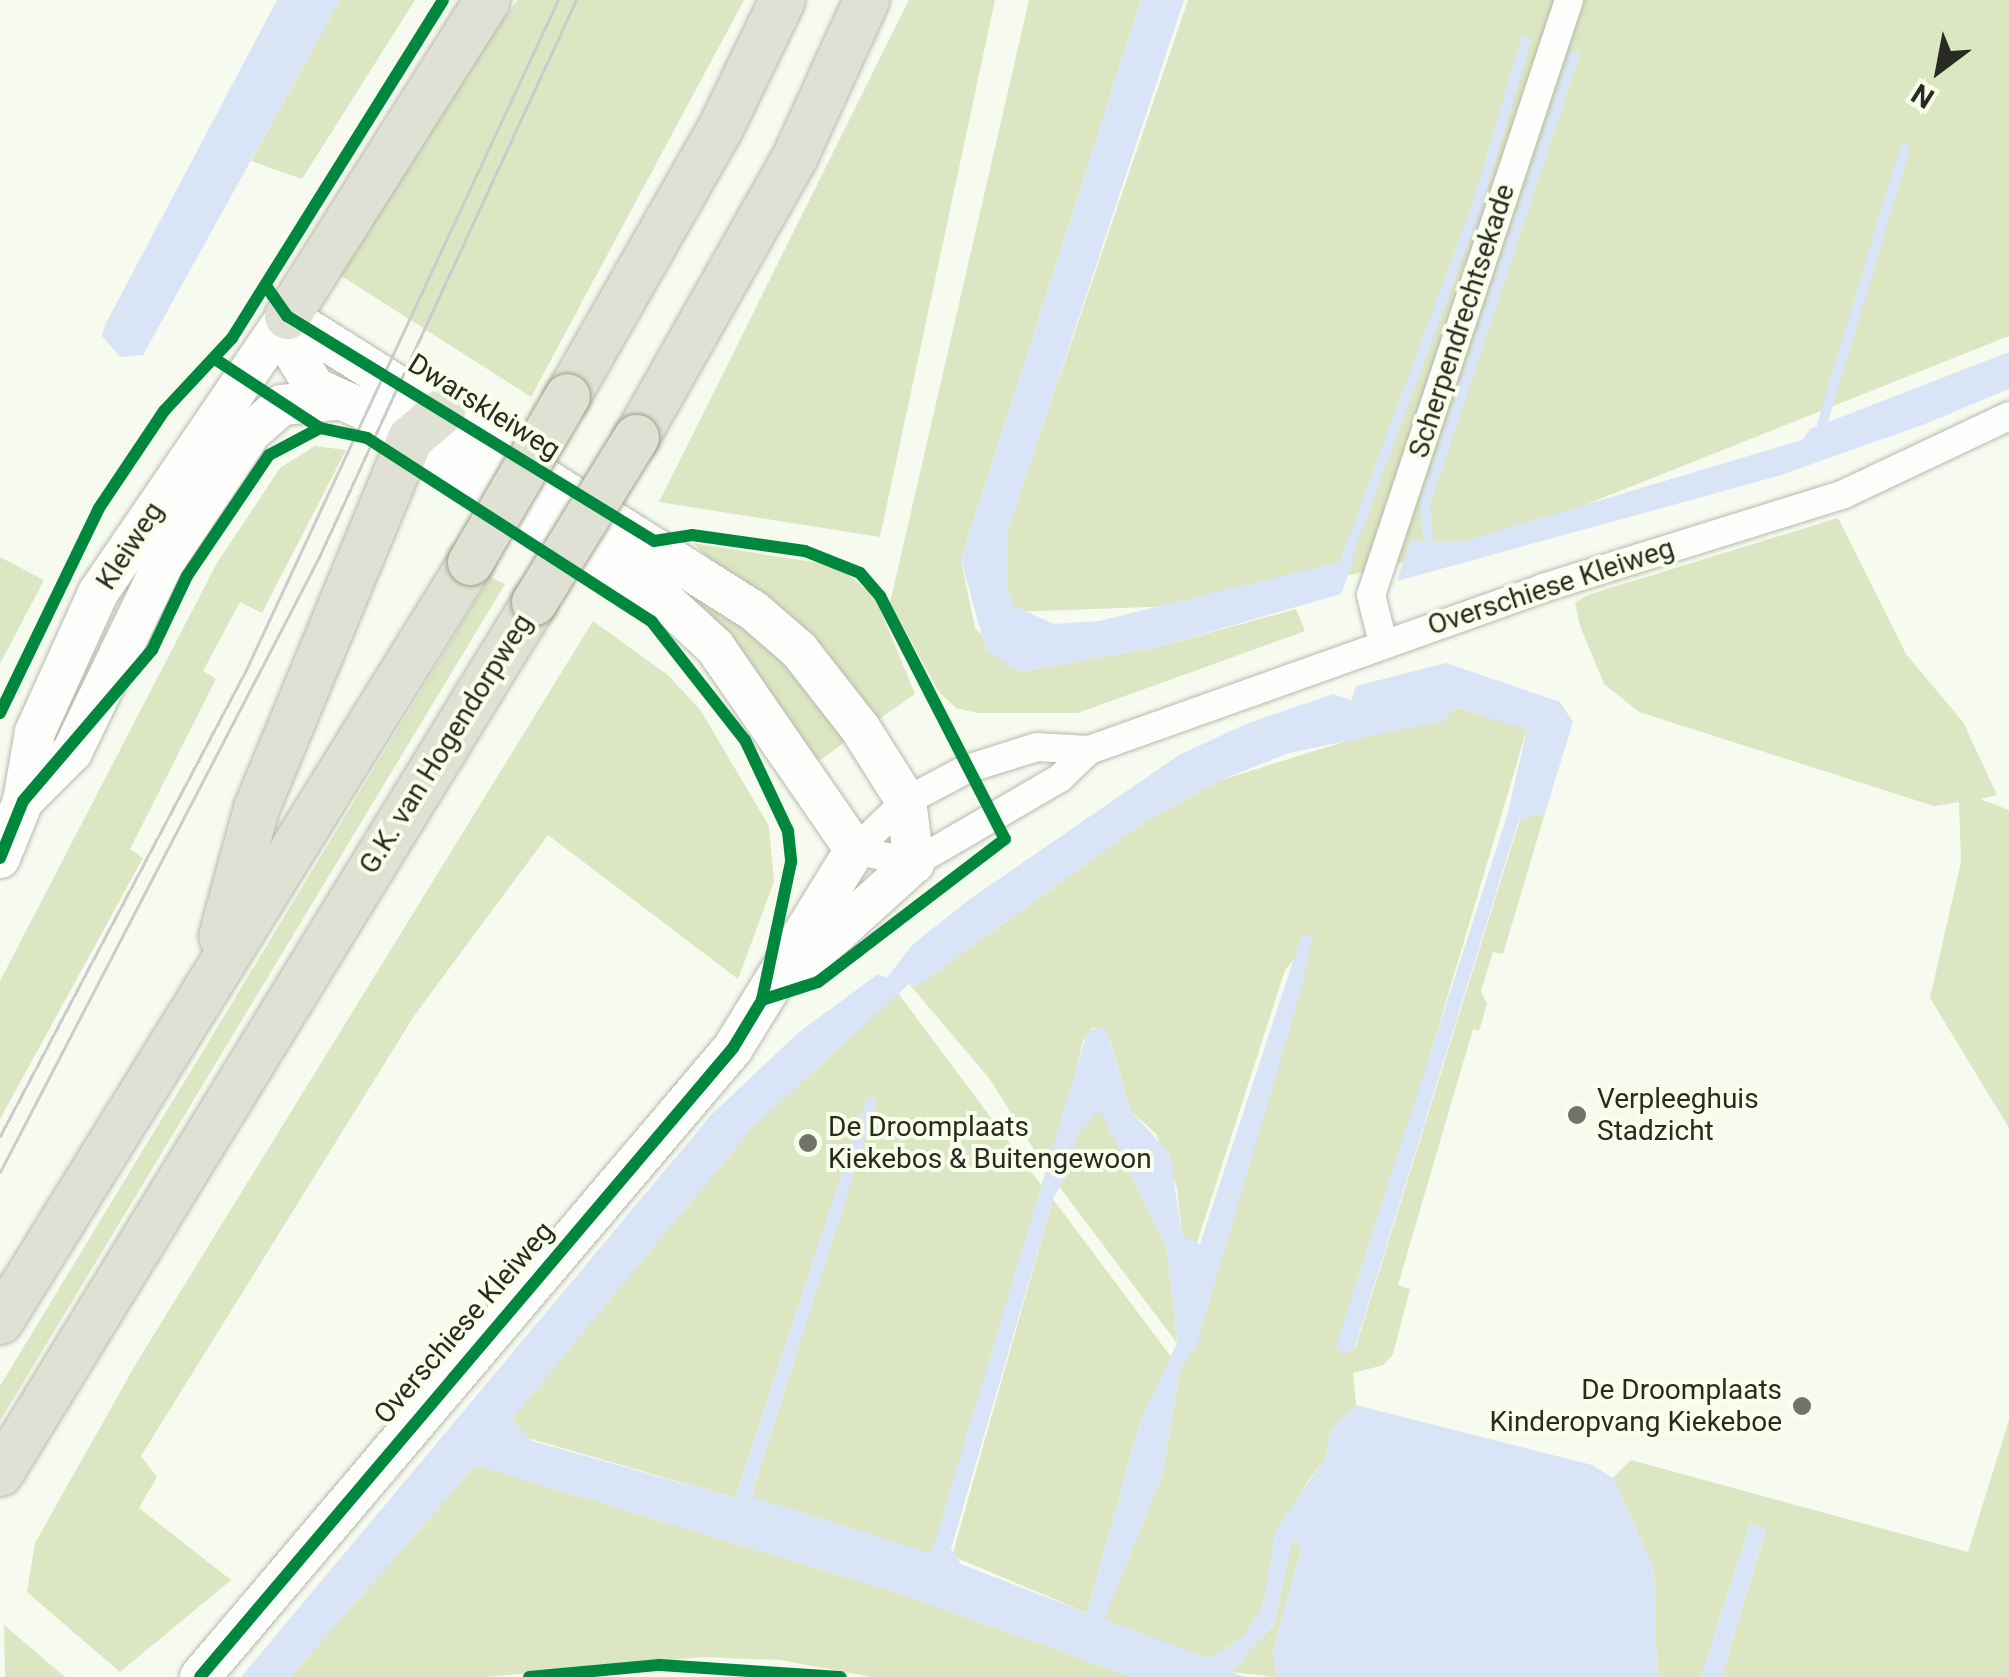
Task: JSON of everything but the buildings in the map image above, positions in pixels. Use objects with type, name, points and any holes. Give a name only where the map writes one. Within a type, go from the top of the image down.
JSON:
[{"type":"main road","points":[[288,316],[487,0]]},
{"type":"main road","points":[[0,1321],[212,972],[470,562],[720,126],[782,0]]},
{"type":"main road","name":"G.K. van Hogendorpweg","points":[[0,1483],[10,1457],[636,437],[794,158],[866,0]]},
{"type":"main road","points":[[212,972],[256,808],[426,425]]},
{"type":"street","name":"Scherpendrechtsekade","points":[[1383,643],[1371,595],[1569,0]]},
{"type":"street","name":"Dwarskleiweg","points":[[288,316],[295,362],[334,400],[426,425],[754,610],[799,650],[906,801],[914,862]]},
{"type":"street","name":"Dwarskleiweg","points":[[288,316],[426,425],[664,600],[715,647],[855,850]]},
{"type":"street","name":"Kleiweg","points":[[0,858],[23,801],[34,732],[98,593],[288,316]]},
{"type":"street","name":"Kleiweg","points":[[23,801],[72,752],[163,564],[251,432],[282,405],[334,400]]},
{"type":"street","name":"Overschiese Kleiweg","points":[[200,1677],[263,1596],[733,1048],[855,850],[906,801],[967,769],[1037,747],[1089,750],[1383,643],[1844,494],[2009,416]]},
{"type":"street","name":"Overschiese Kleiweg","points":[[762,1000],[914,862],[1060,778],[1089,750]]},
{"type":"street","points":[[855,850],[914,862]]},
{"type":"street","name":"Overschiese Kleiweg","points":[[173,1677],[263,1596]]},
{"type":"green space","points":[[340,0],[415,0],[302,179],[251,161]]},
{"type":"green space","points":[[518,0],[744,0],[531,397],[340,275],[455,81]]},
{"type":"green space","points":[[909,0],[995,0],[880,537],[659,502]]},
{"type":"green space","points":[[1029,0],[1141,0],[961,560],[975,628],[1019,672],[1158,647],[1296,609],[1305,631],[1078,713],[977,713],[956,708],[939,692],[890,603]]},
{"type":"green space","points":[[1188,0],[2009,0],[2009,336],[1507,536],[1234,604],[979,613]]},
{"type":"green space","points":[[315,446],[346,450],[262,613],[240,602],[203,671],[216,679],[130,849],[143,858],[0,1119],[0,981],[217,563],[280,468]]},
{"type":"green space","points":[[1838,518],[1906,654],[1963,722],[1997,795],[1980,799],[2009,810],[2009,1128],[1930,998],[1961,862],[1959,802],[1934,806],[1639,712],[1604,684],[1580,626],[1575,602],[1591,594]]},
{"type":"green space","points":[[693,543],[838,566],[875,597],[915,694],[875,722]]},
{"type":"green space","points":[[0,557],[44,580],[0,664]]},
{"type":"green space","points":[[651,558],[780,653],[848,740],[816,763]]},
{"type":"green space","points":[[490,577],[505,584],[0,1421],[0,1386]]},
{"type":"green space","points":[[593,621],[669,676],[701,711],[769,826],[774,882],[738,979],[548,835],[414,1016],[141,1456],[157,1477],[139,1508],[231,1580],[120,1672],[27,1592],[35,1543],[137,1362]]},
{"type":"green space","points":[[1456,707],[1527,729],[1341,1355],[1355,1349],[1520,819],[1545,813],[1503,954],[1493,952],[1481,991],[1487,1004],[1479,1031],[1473,1029],[1398,1285],[1410,1289],[1393,1354],[1384,1365],[1353,1373],[1356,1405],[1331,1430],[1325,1459],[1306,1484],[1260,1612],[1244,1636],[1210,1659],[1103,1620],[1162,1477],[1180,1369],[1202,1325],[1313,937],[1285,970],[1196,1246],[1182,1236],[1177,1188],[1156,1134],[1130,1110],[1110,1040],[1094,1027],[1083,1041],[1050,1175],[989,1078],[909,984],[917,986],[1144,822],[1221,780]]},
{"type":"green space","points":[[898,993],[1044,1189],[939,1547],[931,1555],[751,1497],[877,1098],[867,1098],[735,1498],[521,1436],[512,1419],[517,1411],[751,1129]]},
{"type":"green space","points":[[1100,1109],[1167,1249],[1177,1343],[1058,1185],[1077,1133]]},
{"type":"green space","points":[[1053,1199],[1172,1358],[1140,1422],[1087,1613],[952,1556]]},
{"type":"green space","points":[[2009,1420],[2009,1677],[1721,1677],[1766,1530],[1750,1524],[1701,1677],[1657,1677],[1654,1569],[1613,1478],[1631,1460],[1968,1552]]},
{"type":"green space","points":[[476,1465],[895,1592],[1133,1677],[872,1677],[780,1660],[702,1657],[487,1677],[290,1677]]},
{"type":"green space","points":[[1291,1540],[1302,1547],[1273,1651],[1277,1677],[1230,1672],[1275,1623]]},
{"type":"green space","points":[[4,1625],[65,1677],[5,1677]]},
{"type":"water","points":[[277,0],[340,0],[143,355],[120,357],[102,336],[105,325]]},
{"type":"water","points":[[1141,0],[1184,0],[1008,531],[1008,589],[1014,606],[1054,624],[1099,621],[1355,558],[1341,594],[1158,647],[1019,672],[986,650],[961,560]]},
{"type":"water","points":[[2009,352],[2009,389],[1925,424],[1778,476],[1397,581],[1410,541],[1464,541],[1802,440],[1810,429]]},
{"type":"water","points":[[1446,663],[1560,702],[1573,722],[1545,813],[1519,819],[1354,1350],[1341,1355],[1336,1345],[1507,816],[1527,730],[1457,707],[1444,721],[1289,753],[1221,780],[1144,822],[917,986],[910,983],[751,1129],[512,1419],[532,1441],[735,1498],[867,1097],[878,1098],[751,1496],[931,1554],[1087,1033],[1100,1026],[1107,1032],[1130,1110],[1170,1154],[1182,1236],[1200,1244],[1302,934],[1313,937],[1299,997],[1197,1344],[1180,1369],[1162,1477],[1104,1619],[1210,1659],[1244,1636],[1263,1604],[1275,1530],[1325,1459],[1331,1430],[1356,1405],[1592,1465],[1613,1478],[1654,1569],[1657,1677],[1277,1677],[1273,1651],[1302,1547],[1292,1540],[1275,1622],[1231,1672],[1245,1677],[1133,1677],[895,1592],[476,1465],[290,1677],[241,1677],[712,1114],[798,1033],[878,974],[887,978],[912,945],[970,899],[1179,755],[1246,724],[1333,694],[1351,700],[1356,686]],"holes":[[[1100,1110],[1167,1249],[1177,1343],[1140,1422],[1087,1613],[961,1564],[951,1549],[1053,1199],[1073,1161],[1077,1133]]]},
{"type":"water","points":[[1750,1524],[1766,1529],[1721,1677],[1701,1677]]},
{"type":"waterway","points":[[1346,559],[1477,205],[1526,41]]},
{"type":"waterway","points":[[1428,536],[1425,504],[1574,55]]},
{"type":"waterway","points":[[1822,425],[1905,149]]},
{"type":"tram line","points":[[0,1136],[245,672],[558,0]]},
{"type":"tram line","points":[[0,1172],[319,557],[576,0]]},
{"type":"cycle path","points":[[0,713],[99,508],[164,411],[232,338],[443,0]]},
{"type":"cycle path","points":[[266,286],[287,316],[654,541],[692,535],[805,551],[860,573],[880,596],[1005,839],[818,982],[762,1000]]},
{"type":"cycle path","points":[[215,359],[320,428]]},
{"type":"cycle path","points":[[0,858],[23,801],[152,650],[187,576],[269,455],[320,428],[367,438],[652,622],[745,740],[788,831],[791,862],[762,1000],[733,1048],[200,1677]]},
{"type":"cycle path","points":[[529,1677],[659,1665],[841,1677]]},
{"type":"place","name":"Verpleeghuis Stadzicht","points":[[1577,1115]]},
{"type":"place","name":"De Droomplaats Kiekebos & Buitengewoon","points":[[808,1143]]},
{"type":"place","name":"De Droomplaats Kinderopvang Kiekeboe","points":[[1802,1406]]}]
